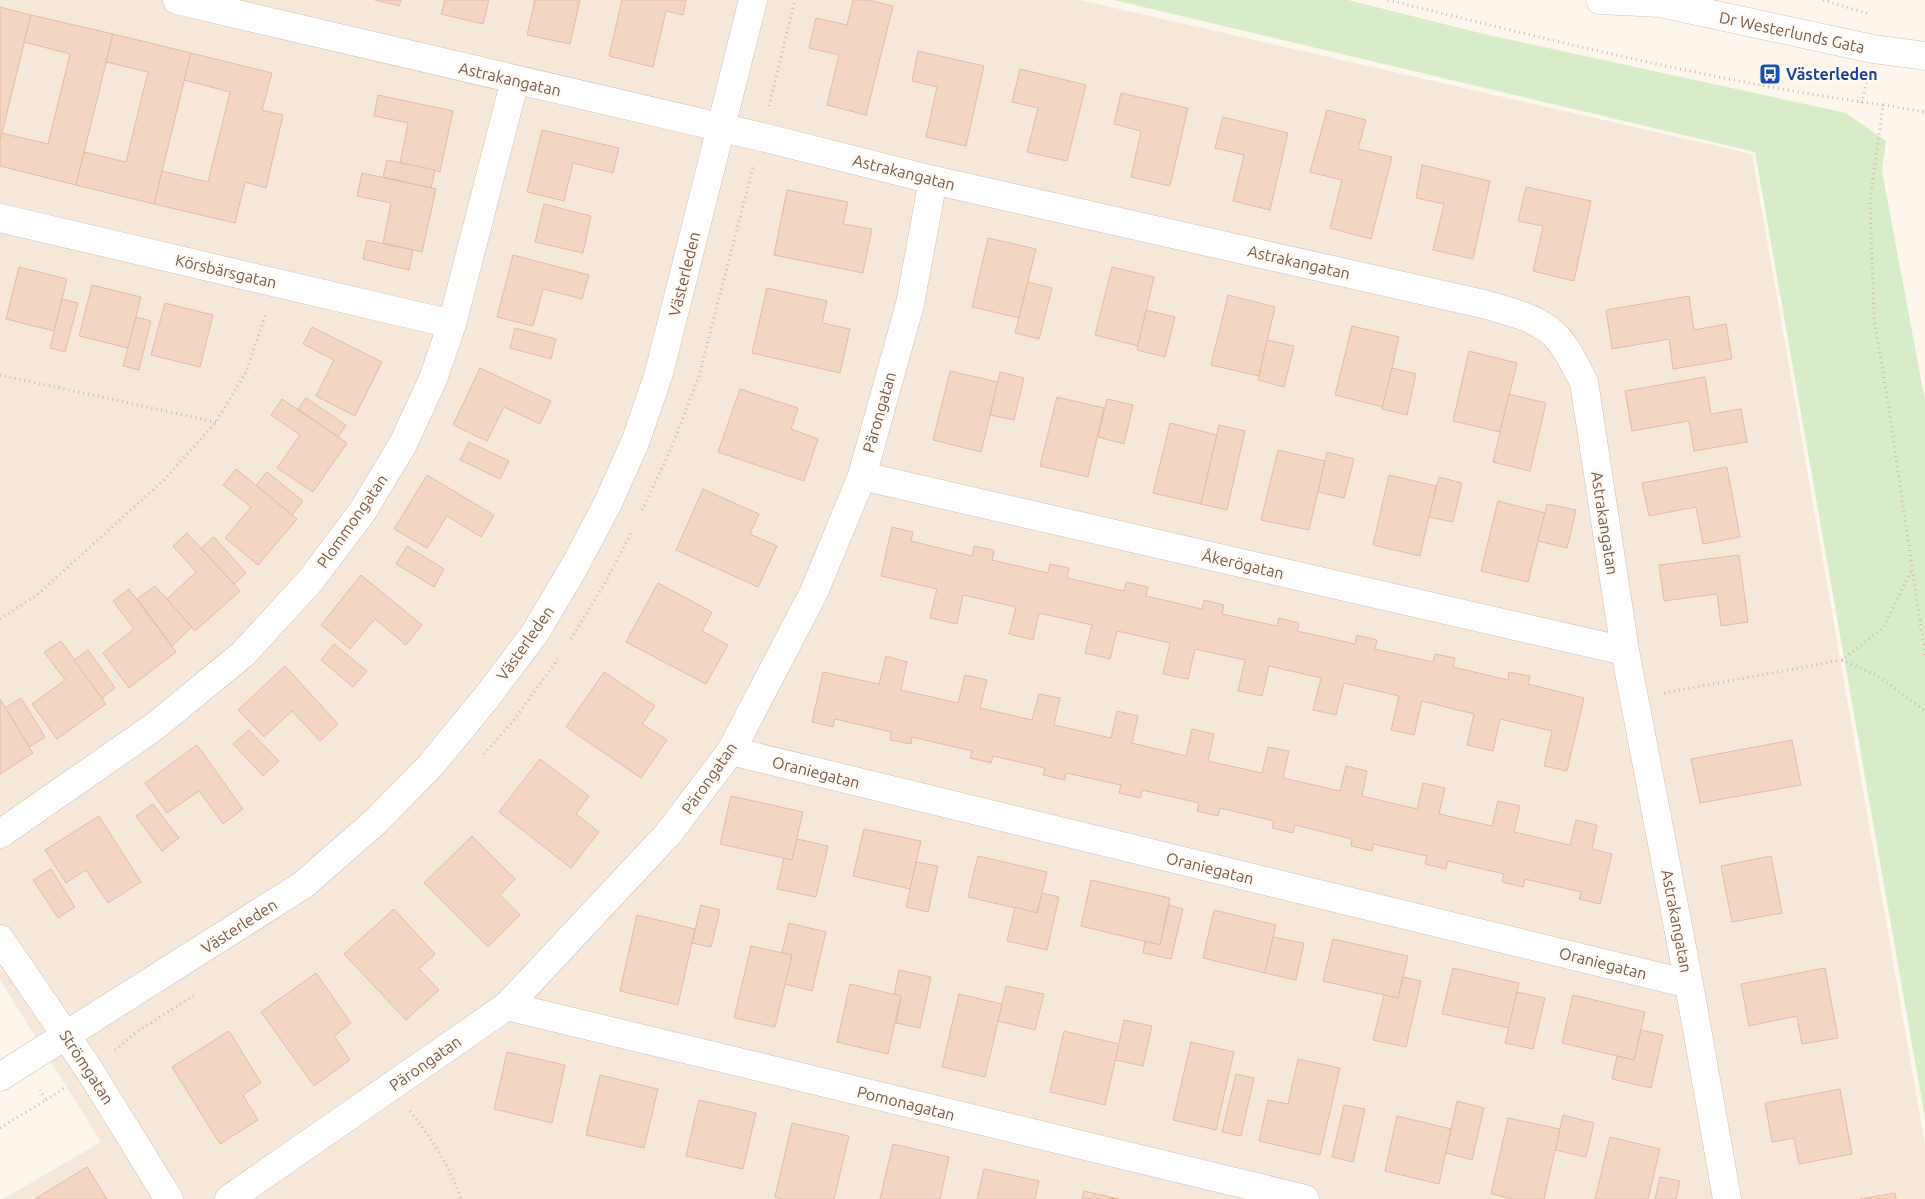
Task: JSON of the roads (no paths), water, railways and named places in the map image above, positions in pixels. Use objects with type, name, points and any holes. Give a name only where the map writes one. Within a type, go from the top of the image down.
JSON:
[{"type":"street","name":"Astrakangatan","points":[[177,0],[762,137],[933,180],[1483,304],[1518,314],[1549,330],[1569,352],[1584,382],[1625,651],[1689,984],[1726,1199]]},
{"type":"street","name":"Västerleden","points":[[0,1078],[303,885],[375,822],[431,765],[486,698],[534,633],[573,569],[608,503],[636,440],[659,373],[753,0]]},
{"type":"street","name":"Dr Westerlunds Gata","points":[[1600,0],[1656,1],[1873,49],[1925,56]]},
{"type":"street","name":"Plommongatan","points":[[0,834],[161,721],[243,654],[310,581],[362,512],[403,444],[433,379],[452,324],[516,80]]},
{"type":"street","name":"Pärongatan","points":[[229,1199],[507,1006],[668,834],[731,751],[814,592],[862,476],[910,304],[933,180]]},
{"type":"street","name":"Körsbärsgatan","points":[[0,218],[452,324]]},
{"type":"street","name":"Åkerögatan","points":[[862,476],[1625,651]]},
{"type":"street","name":"Oraniegatan","points":[[731,751],[1689,984]]},
{"type":"street","name":"Strömgatan","points":[[0,939],[67,1036],[169,1199]]},
{"type":"street","name":"Pomonagatan","points":[[507,1006],[1305,1199]]},
{"type":"place","name":"Västerleden","points":[[1770,74]]}]
